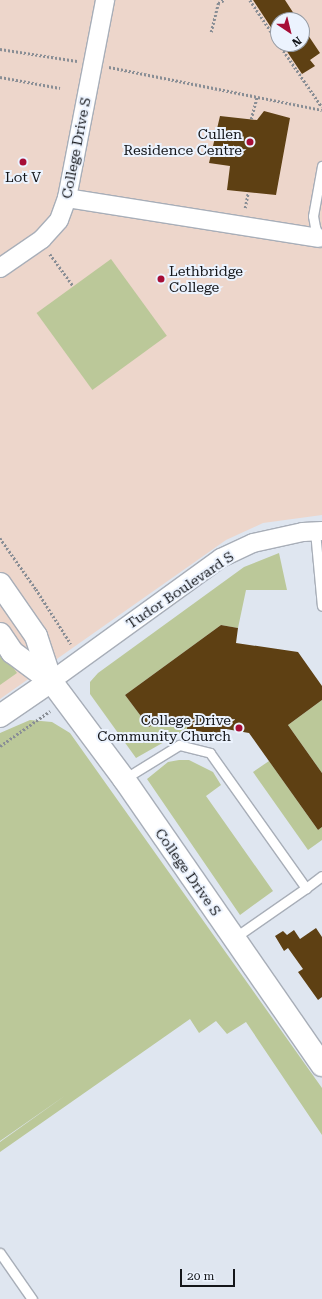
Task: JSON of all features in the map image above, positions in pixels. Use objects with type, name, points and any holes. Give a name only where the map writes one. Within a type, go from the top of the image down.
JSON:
[{"type":"street","name":"College Drive S","points":[[0,268],[40,240],[59,220],[67,198],[105,0]]},
{"type":"street","points":[[67,198],[321,240]]},
{"type":"street","name":"Tudor Boulevard S","points":[[51,681],[221,558],[253,543],[319,531]]},
{"type":"street","name":"College Drive S","points":[[0,584],[36,636],[51,681]]},
{"type":"street","name":"College Drive S","points":[[0,634],[12,652],[51,681],[124,779],[234,938],[319,1055]]},
{"type":"street","points":[[0,716],[51,681]]},
{"type":"lane","points":[[321,240],[315,227],[313,216],[322,166]]},
{"type":"lane","points":[[319,531],[322,606]]},
{"type":"lane","points":[[124,779],[179,745],[210,753],[306,888]]},
{"type":"lane","points":[[234,938],[322,876]]},
{"type":"lane","points":[[0,1253],[32,1299]]},
{"type":"path","points":[[211,32],[218,3],[224,0]]},
{"type":"path","points":[[250,0],[270,31]]},
{"type":"path","points":[[0,49],[92,64],[322,110]]},
{"type":"path","points":[[284,52],[322,106]]},
{"type":"path","points":[[0,77],[60,88]]},
{"type":"path","points":[[251,119],[257,97]]},
{"type":"path","points":[[40,240],[72,286]]},
{"type":"path","points":[[0,538],[36,589],[81,659]]},
{"type":"path","points":[[0,746],[66,701]]},
{"type":"shaded area","name":"Lethbridge College","points":[[0,0],[322,0],[322,515],[263,523],[226,540],[0,699]]},
{"type":"green space","points":[[111,259],[167,336],[92,390],[37,313]]},
{"type":"green space","points":[[279,553],[287,590],[246,590],[238,628],[221,625],[125,695],[149,727],[164,716],[188,721],[187,729],[136,758],[90,694],[90,682],[98,673],[244,567]]},
{"type":"green space","points":[[0,648],[17,673],[0,685]]},
{"type":"green space","points":[[322,700],[322,773],[288,725]]},
{"type":"green space","points":[[30,720],[52,722],[70,733],[322,1088],[322,1135],[246,1022],[227,1034],[216,1021],[199,1033],[190,1019],[0,1152],[0,1142],[66,1095],[0,1141],[0,733]]},
{"type":"green space","points":[[189,760],[213,772],[221,785],[206,796],[273,891],[240,915],[147,779],[168,762]]},
{"type":"green space","points":[[269,761],[318,830],[322,827],[322,840],[308,850],[253,772]]},
{"type":"building","points":[[253,0],[285,0],[293,12],[270,12],[270,26]]},
{"type":"building","points":[[310,38],[320,53],[310,60],[315,66],[302,74],[287,52],[310,52]]},
{"type":"building","name":"Cullen Residence Centre","points":[[264,111],[290,118],[276,195],[227,190],[230,166],[209,163],[220,116],[257,120]]},
{"type":"building","name":"College Drive Community Church","points":[[221,625],[238,628],[236,643],[298,652],[322,686],[322,700],[288,725],[322,773],[322,827],[318,830],[249,733],[226,729],[224,736],[187,729],[188,721],[164,716],[149,727],[125,695]]},
{"type":"building","points":[[316,928],[322,937],[322,997],[318,1000],[298,972],[303,969],[288,948],[284,951],[275,936],[283,931],[287,935],[294,930],[300,939]]},
{"type":"place","name":"Cullen Residence Centre","points":[[250,142]]},
{"type":"place","name":"Lot V","points":[[23,162]]},
{"type":"place","name":"Lethbridge College","points":[[161,279]]},
{"type":"place","name":"College Drive Community Church","points":[[239,728]]}]
